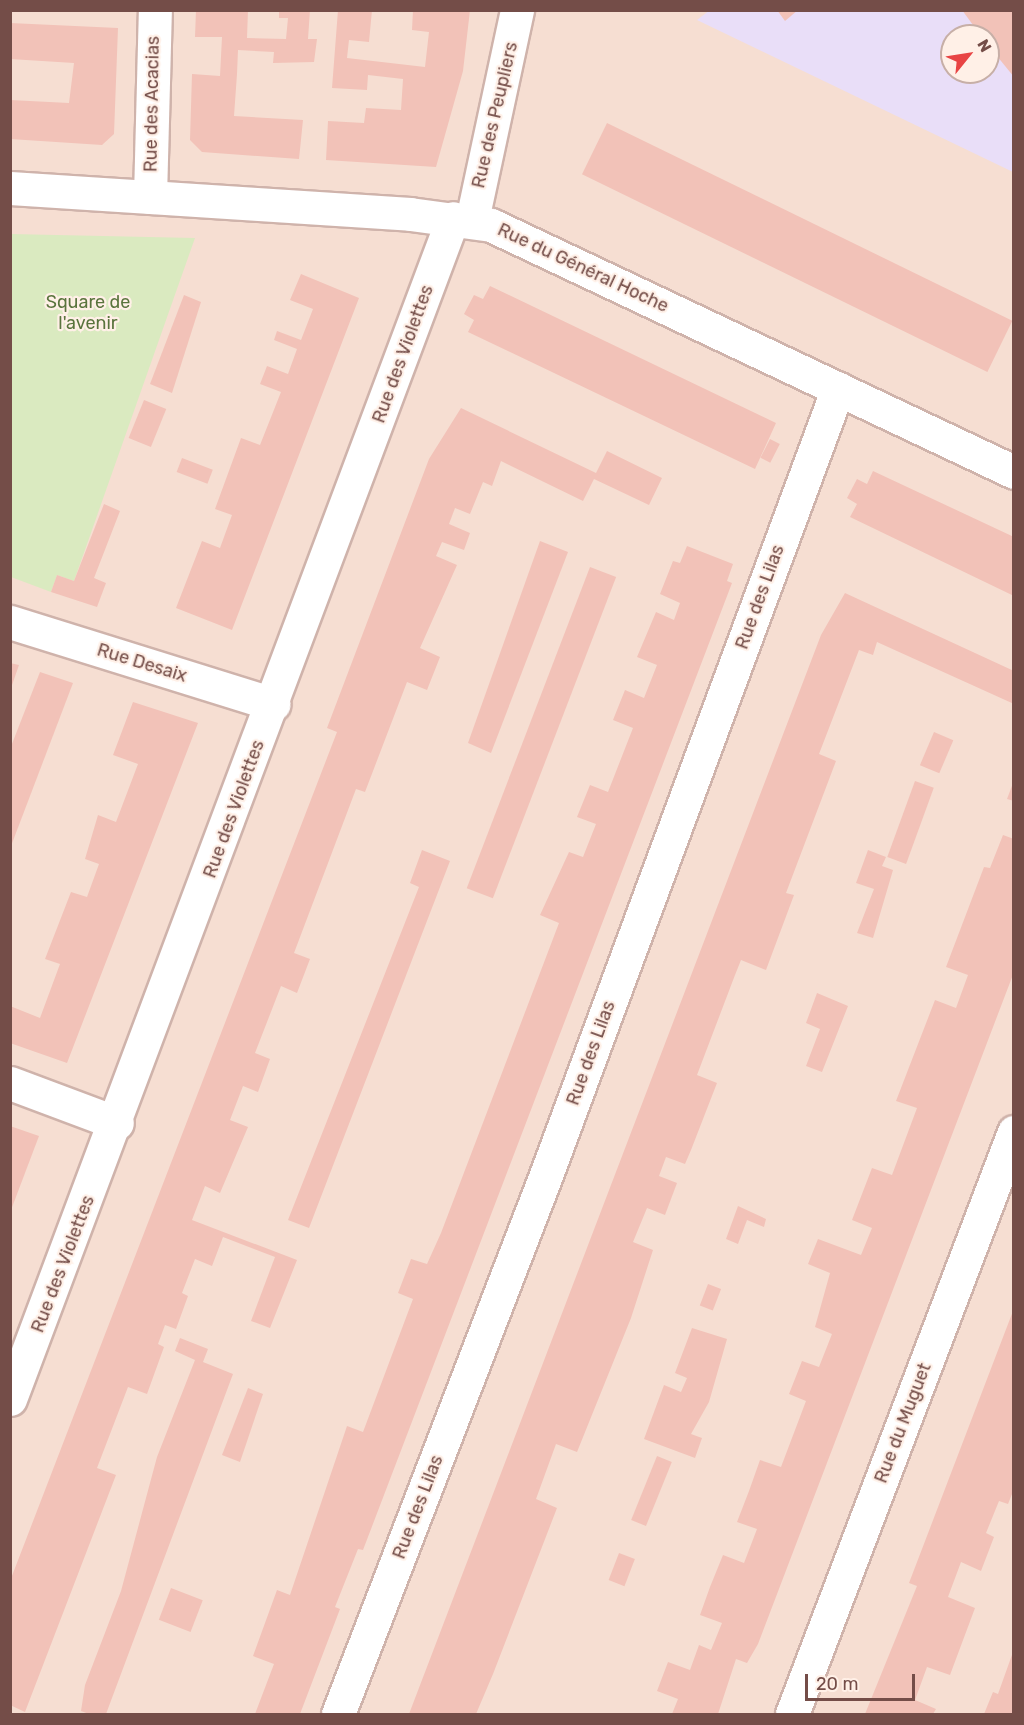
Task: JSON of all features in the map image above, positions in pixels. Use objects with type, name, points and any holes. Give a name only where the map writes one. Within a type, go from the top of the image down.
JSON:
[{"type":"street","name":"Rue des Acacias","points":[[150,197],[155,10]]},
{"type":"street","name":"Rue des Peupliers","points":[[463,219],[517,10]]},
{"type":"street","name":"Rue du Général Hoche","points":[[10,188],[463,219],[517,235],[1014,472]]},
{"type":"street","name":"Rue des Violettes","points":[[10,1399],[117,1123],[274,704],[463,219]]},
{"type":"street","name":"Rue des Lilas","points":[[338,1714],[546,1175],[838,388]]},
{"type":"street","name":"Rue Desaix","points":[[10,622],[274,704]]},
{"type":"street","points":[[10,1083],[117,1123]]},
{"type":"street","name":"Rue du Muguet","points":[[792,1714],[1014,1132]]},
{"type":"shaded area","points":[[710,10],[1013,11],[1013,172],[697,20]]},
{"type":"shaded area","points":[[11,11],[1013,11],[1013,1714],[11,1714]]},
{"type":"green space","name":"Square de l'avenir","points":[[11,234],[195,238],[74,581],[57,575],[51,592],[11,577]]},
{"type":"building","points":[[196,10],[248,10],[247,38],[286,39],[288,18],[279,18],[279,10],[310,10],[308,39],[317,39],[314,62],[273,63],[274,52],[238,50],[234,116],[303,120],[299,159],[202,152],[190,140],[192,74],[220,76],[222,37],[195,37]]},
{"type":"building","points":[[338,10],[372,10],[369,42],[349,40],[347,58],[425,67],[429,32],[412,30],[413,10],[470,10],[463,71],[436,167],[326,160],[328,121],[364,123],[366,108],[401,110],[403,79],[368,75],[367,90],[332,88]]},
{"type":"building","points":[[777,10],[798,10],[785,21]]},
{"type":"building","points":[[962,10],[1014,10],[1014,77],[1000,60],[1000,24],[972,24]]},
{"type":"building","points":[[10,23],[118,28],[114,134],[102,145],[10,139],[10,100],[69,103],[74,63],[10,59]]},
{"type":"building","points":[[607,123],[1012,321],[987,372],[582,174]]},
{"type":"building","points":[[301,274],[359,298],[232,630],[176,608],[202,541],[220,548],[232,515],[215,509],[241,438],[260,445],[281,392],[260,384],[267,366],[288,374],[297,349],[274,340],[277,331],[301,340],[313,309],[290,300]]},
{"type":"building","points":[[490,286],[776,423],[755,469],[468,332],[474,320],[464,314],[474,295],[483,299]]},
{"type":"building","points":[[184,295],[201,302],[172,393],[150,384]]},
{"type":"building","points":[[144,400],[166,409],[151,447],[129,438]]},
{"type":"building","points":[[461,408],[596,473],[607,451],[662,478],[649,505],[594,479],[583,501],[501,461],[492,486],[483,482],[470,514],[455,508],[449,524],[470,533],[464,550],[442,542],[436,556],[457,565],[420,648],[440,657],[427,690],[407,682],[365,792],[356,789],[294,953],[310,959],[297,993],[281,986],[255,1053],[270,1059],[258,1092],[243,1086],[230,1120],[248,1127],[220,1193],[205,1186],[192,1220],[297,1260],[270,1328],[251,1321],[275,1257],[223,1237],[212,1266],[195,1259],[182,1293],[188,1296],[176,1329],[165,1325],[158,1344],[164,1347],[147,1394],[128,1387],[97,1468],[116,1475],[25,1712],[10,1705],[10,1581],[337,732],[327,728],[429,459]]},
{"type":"building","points":[[770,439],[780,444],[770,463],[760,458]]},
{"type":"building","points":[[182,458],[213,470],[207,484],[177,472]]},
{"type":"building","points":[[873,471],[1014,537],[1014,596],[850,517],[857,504],[847,498],[857,479],[867,484]]},
{"type":"building","points":[[104,504],[120,511],[94,578],[106,583],[97,607],[51,592],[57,575],[74,581]]},
{"type":"building","points":[[540,541],[568,552],[491,753],[468,743]]},
{"type":"building","points":[[687,546],[733,564],[727,581],[732,583],[363,1550],[358,1549],[335,1607],[340,1609],[300,1714],[255,1714],[274,1664],[253,1656],[277,1590],[290,1595],[347,1426],[363,1432],[413,1299],[398,1293],[411,1259],[427,1264],[441,1233],[559,923],[540,915],[569,852],[583,857],[596,824],[577,817],[590,785],[608,792],[633,728],[613,720],[625,690],[644,698],[657,665],[637,657],[656,612],[674,620],[680,603],[660,594],[673,561],[680,563]]},
{"type":"building","points":[[590,567],[616,577],[493,898],[467,888]]},
{"type":"building","points":[[845,593],[1014,671],[1014,704],[877,642],[873,655],[859,650],[819,754],[836,761],[786,893],[794,895],[766,970],[741,960],[735,975],[697,1075],[717,1083],[685,1164],[666,1157],[659,1176],[677,1183],[665,1215],[647,1208],[633,1242],[653,1250],[631,1318],[577,1452],[556,1444],[536,1499],[557,1508],[493,1674],[476,1714],[409,1714],[821,635]]},
{"type":"building","points":[[10,663],[19,665],[11,688],[10,687]]},
{"type":"building","points":[[40,672],[73,683],[11,846],[10,749]]},
{"type":"building","points":[[133,702],[198,723],[67,1063],[10,1043],[10,1006],[40,1018],[60,964],[45,959],[71,892],[87,897],[99,864],[85,859],[98,815],[116,822],[138,764],[113,755]]},
{"type":"building","points":[[934,732],[953,740],[939,773],[920,765]]},
{"type":"building","points":[[915,781],[934,788],[906,864],[887,857]]},
{"type":"building","points":[[1014,783],[1014,801],[1007,799]]},
{"type":"building","points":[[1003,835],[1014,839],[1014,972],[758,1644],[747,1663],[736,1659],[718,1714],[672,1714],[678,1699],[657,1691],[668,1662],[690,1670],[699,1645],[711,1650],[722,1623],[700,1615],[710,1587],[723,1555],[744,1563],[757,1529],[737,1522],[760,1460],[781,1467],[806,1401],[789,1394],[802,1361],[819,1367],[832,1334],[815,1327],[830,1273],[808,1264],[818,1239],[861,1255],[872,1228],[852,1220],[872,1168],[892,1175],[917,1108],[896,1101],[935,1000],[956,1008],[968,975],[946,967],[984,867],[990,868]]},
{"type":"building","points":[[422,850],[450,861],[309,1228],[288,1220],[419,887],[410,883]]},
{"type":"building","points":[[868,850],[886,857],[882,866],[893,870],[873,938],[857,933],[874,889],[856,883]]},
{"type":"building","points":[[817,993],[848,1006],[822,1072],[806,1066],[820,1029],[806,1023]]},
{"type":"building","points":[[10,1126],[39,1136],[11,1210],[10,1210]]},
{"type":"building","points":[[738,1206],[766,1219],[764,1227],[747,1220],[738,1244],[726,1239]]},
{"type":"building","points":[[708,1284],[721,1289],[713,1310],[700,1305]]},
{"type":"building","points":[[1013,1311],[1014,1489],[1008,1504],[999,1501],[986,1533],[994,1537],[981,1571],[961,1562],[948,1597],[975,1608],[950,1675],[927,1667],[915,1700],[936,1709],[933,1714],[865,1714],[917,1586],[909,1583]]},
{"type":"building","points":[[692,1328],[727,1339],[709,1402],[691,1434],[702,1438],[695,1458],[644,1439],[664,1385],[681,1392],[687,1378],[675,1373]]},
{"type":"building","points":[[180,1338],[208,1349],[203,1362],[233,1374],[106,1714],[89,1714],[81,1711],[85,1685],[121,1591],[157,1457],[195,1360],[175,1351]]},
{"type":"building","points":[[248,1388],[263,1394],[240,1462],[222,1455]]},
{"type":"building","points":[[657,1456],[672,1462],[646,1526],[631,1520]]},
{"type":"building","points":[[619,1553],[635,1559],[624,1586],[609,1580]]},
{"type":"building","points":[[171,1588],[203,1600],[191,1632],[159,1620]]},
{"type":"building","points":[[1013,1652],[1014,1714],[984,1714],[993,1692],[998,1694]]}]
